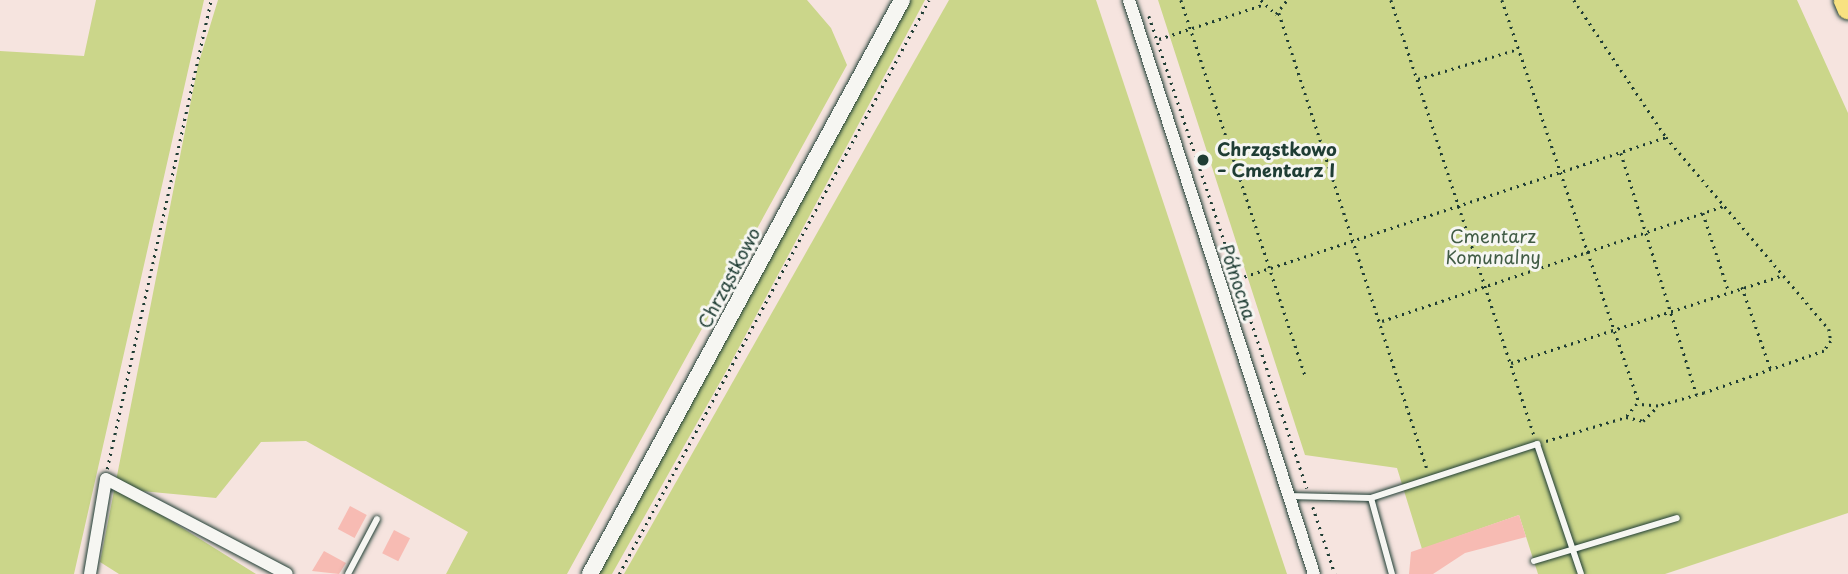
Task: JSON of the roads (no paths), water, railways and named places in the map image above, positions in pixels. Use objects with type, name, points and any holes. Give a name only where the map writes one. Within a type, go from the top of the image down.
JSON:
[{"type":"highway","points":[[1845,0],[1848,7]]},
{"type":"street","name":"Chrząstkowo","points":[[590,574],[902,0]]},
{"type":"street","name":"Północna","points":[[1129,0],[1314,574]]},
{"type":"street","points":[[90,574],[106,479],[287,574]]},
{"type":"lane","points":[[1288,496],[1371,498],[1537,444],[1581,574]]},
{"type":"lane","points":[[1371,498],[1392,574]]},
{"type":"lane","points":[[1534,561],[1677,518]]},
{"type":"lane","points":[[348,574],[377,519]]},
{"type":"place","name":"Chrząstkowo – Cmentarz I","points":[[1203,160]]},
{"type":"park label","name":"Cmentarz Komunalny","points":[[1493,247]]}]
